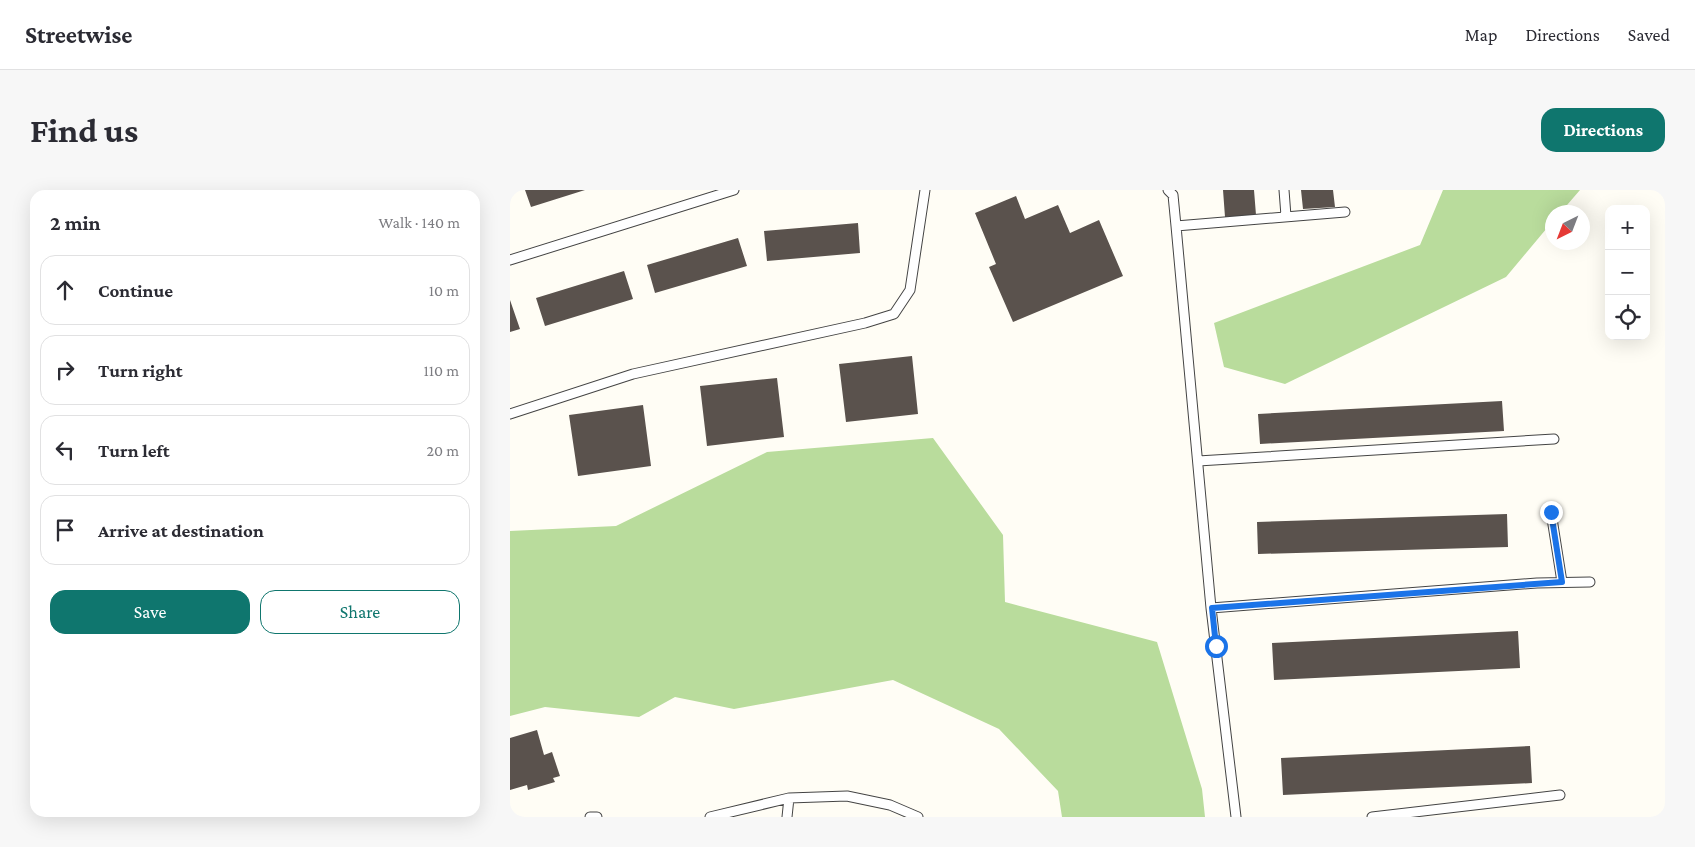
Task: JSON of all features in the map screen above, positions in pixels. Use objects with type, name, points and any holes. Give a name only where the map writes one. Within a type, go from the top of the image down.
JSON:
[{"type":"lane","points":[[510,260],[734,190]]},
{"type":"lane","points":[[510,414],[633,374],[864,324],[894,314],[910,290],[925,190]]},
{"type":"lane","points":[[1168,190],[1173,195],[1212,608],[1236,817]]},
{"type":"lane","points":[[1284,190],[1286,216]]},
{"type":"lane","points":[[1176,226],[1345,212]]},
{"type":"lane","points":[[1198,461],[1554,440]]},
{"type":"lane","points":[[1551,512],[1562,582]]},
{"type":"lane","points":[[1212,608],[1562,582],[1590,582]]},
{"type":"lane","points":[[1372,817],[1560,795]]},
{"type":"lane","points":[[710,817],[789,798],[847,796],[890,805],[918,817]]},
{"type":"lane","points":[[786,817],[789,798]]},
{"type":"lane","points":[[590,817],[597,817]]},
{"type":"green space","points":[[1443,190],[1580,190],[1567,205],[1545,205],[1545,230],[1506,277],[1285,384],[1224,367],[1214,323],[1420,245]]},
{"type":"green space","points":[[933,438],[1003,535],[1005,602],[1157,642],[1202,789],[1205,817],[1062,817],[1058,791],[999,729],[893,680],[734,709],[675,697],[639,717],[545,707],[510,716],[510,531],[616,526],[767,452]]},
{"type":"building","points":[[525,190],[585,190],[531,207]]},
{"type":"building","points":[[1223,190],[1254,190],[1256,215],[1225,217]]},
{"type":"building","points":[[1301,190],[1333,190],[1335,207],[1303,209]]},
{"type":"building","points":[[1016,196],[1025,219],[1058,205],[1070,233],[1099,220],[1123,276],[1013,322],[989,267],[996,264],[975,213]]},
{"type":"building","points":[[858,223],[860,253],[767,261],[764,231]]},
{"type":"building","points":[[738,238],[747,266],[655,293],[647,265]]},
{"type":"building","points":[[624,271],[633,299],[545,326],[536,298]]},
{"type":"building","points":[[510,300],[520,329],[510,332]]},
{"type":"building","points":[[912,356],[918,414],[846,422],[839,364]]},
{"type":"building","points":[[777,378],[784,437],[707,446],[700,386]]},
{"type":"building","points":[[1502,401],[1504,431],[1260,444],[1258,414]]},
{"type":"building","points":[[643,405],[651,466],[578,476],[569,415]]},
{"type":"building","points":[[1507,514],[1508,547],[1258,554],[1257,522]]},
{"type":"building","points":[[1518,631],[1520,668],[1274,680],[1272,643]]},
{"type":"building","points":[[537,730],[544,755],[552,752],[560,776],[553,778],[555,782],[528,790],[527,785],[510,790],[510,738]]},
{"type":"building","points":[[1530,746],[1532,783],[1283,795],[1281,758]]},
{"type":"route","points":[[1216,646],[1212,608],[1562,582],[1551,512]]}]
